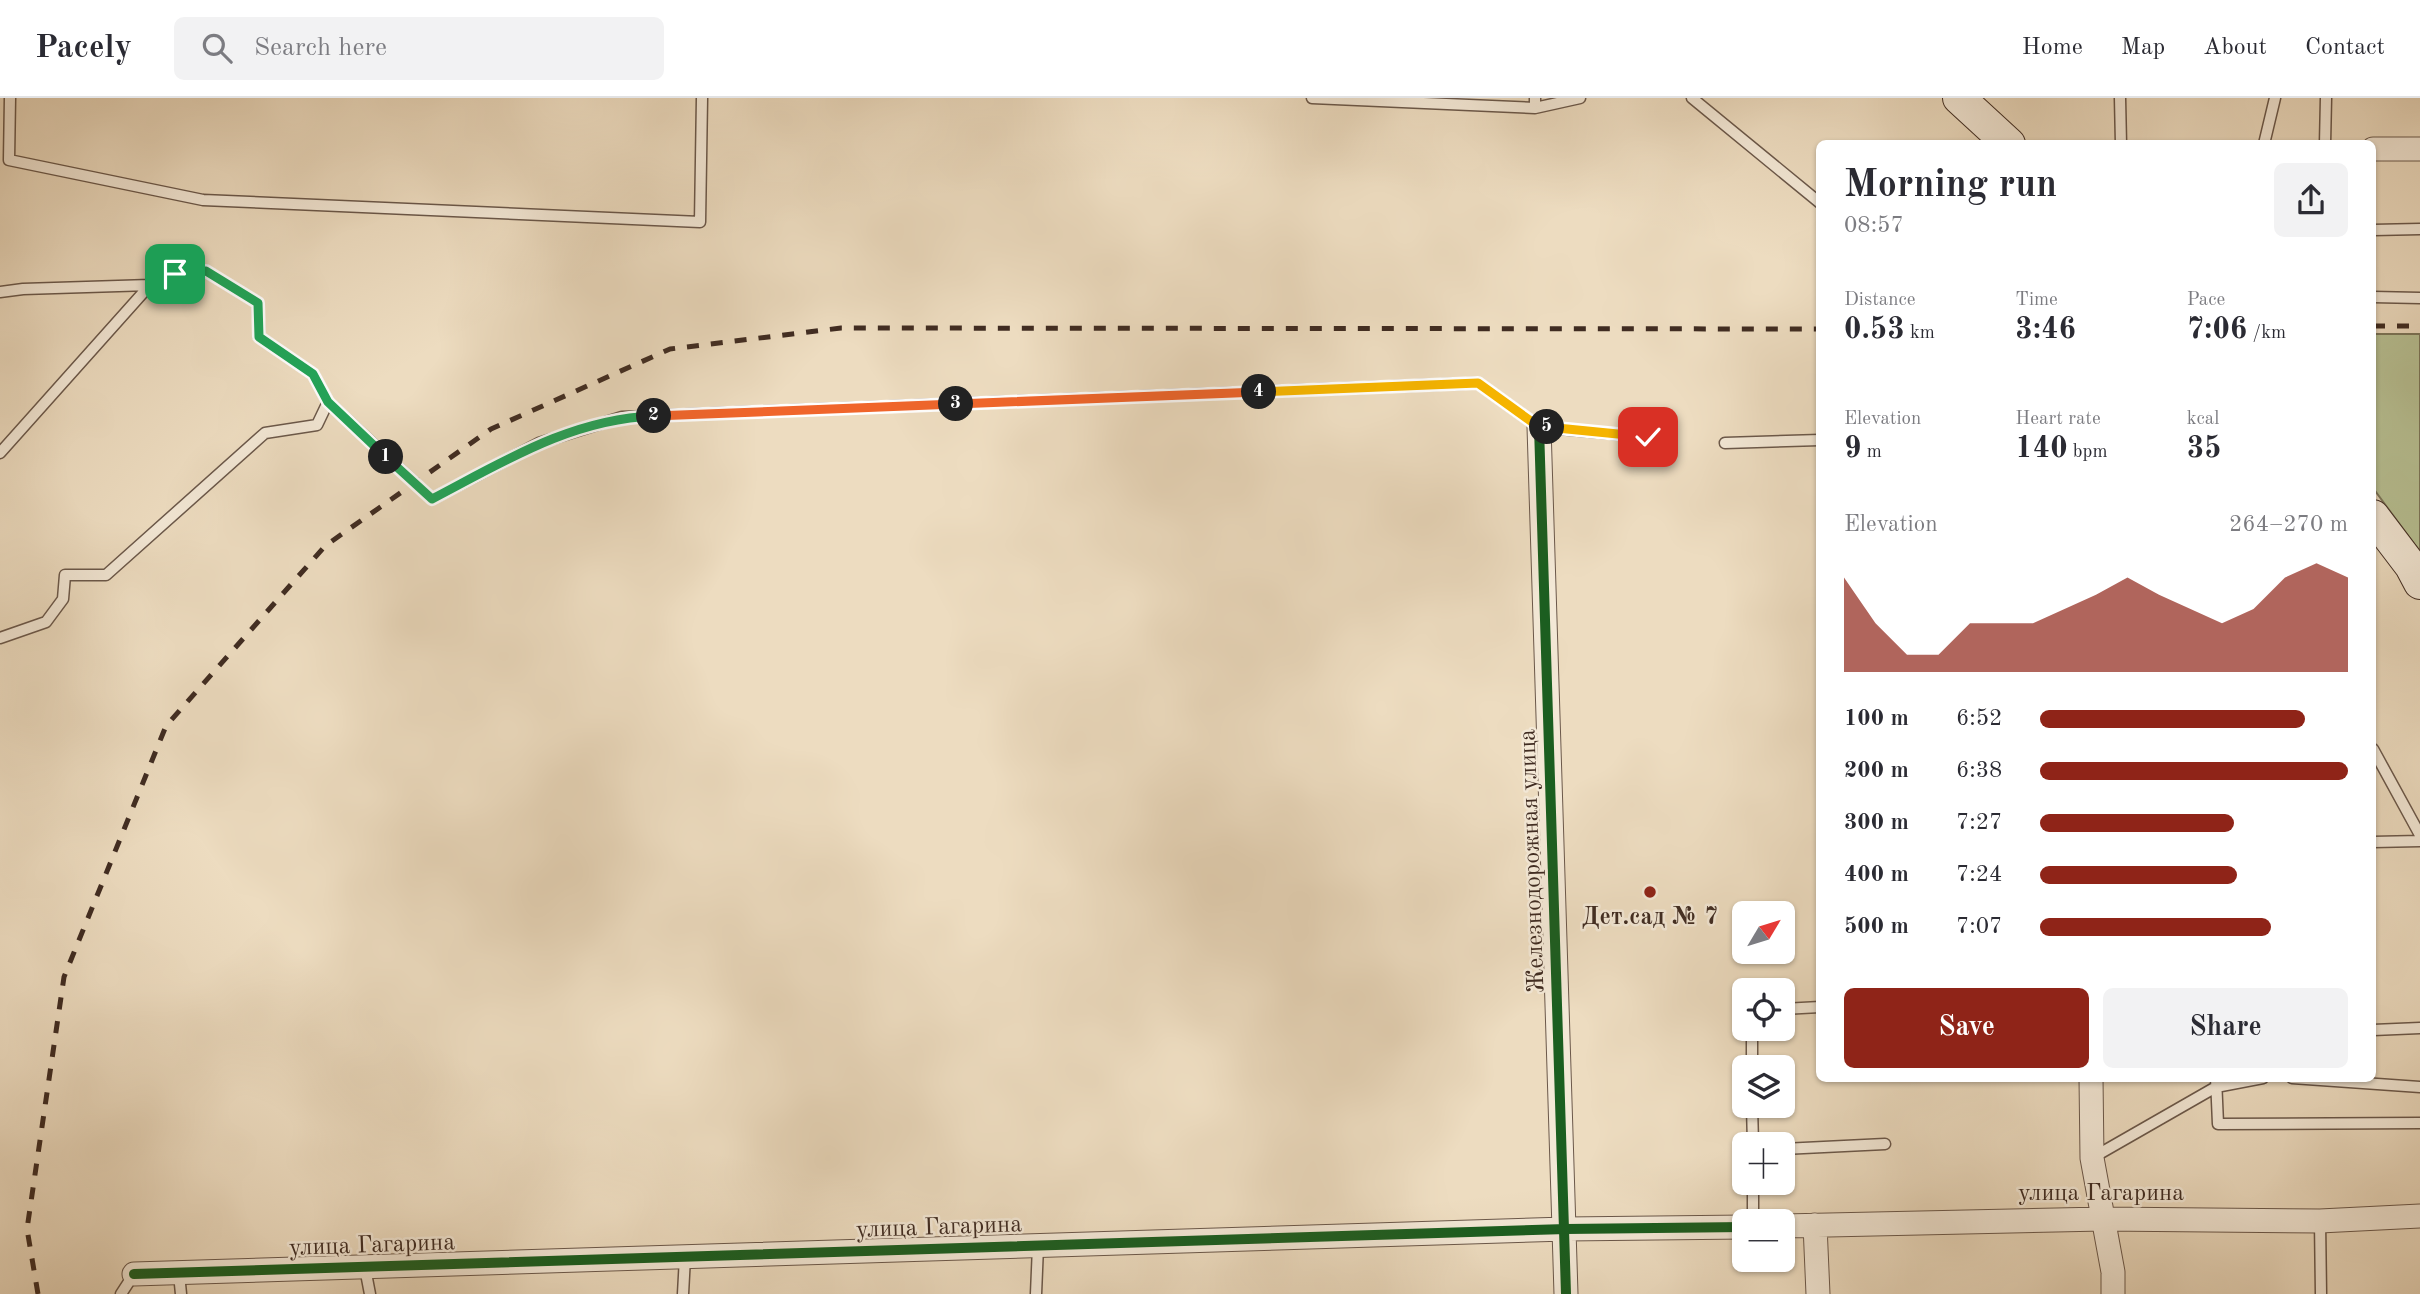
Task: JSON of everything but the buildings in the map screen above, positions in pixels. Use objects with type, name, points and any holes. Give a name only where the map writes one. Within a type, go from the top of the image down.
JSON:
[{"type":"street","points":[[1959,98],[2005,140]]},
{"type":"street","points":[[2376,149],[2420,149]]},
{"type":"street","name":"Железнодорожная улица","points":[[1539,427],[1566,1294]]},
{"type":"street","points":[[2376,520],[2411,566],[2420,583]]},
{"type":"street","points":[[2091,1082],[2092,1158],[2113,1272],[2113,1294]]},
{"type":"street","name":"улица Гагарина","points":[[1795,1226],[2103,1219],[2320,1220],[2420,1216]]},
{"type":"street","points":[[1815,1225],[1818,1294]]},
{"type":"street","name":"улица Гагарина","points":[[134,1274],[180,1284],[365,1268],[1566,1229],[1732,1227]]},
{"type":"lane","points":[[10,98],[9,160],[203,200],[700,222],[702,98]]},
{"type":"lane","points":[[1312,98],[1535,103],[1580,98]]},
{"type":"lane","points":[[1692,98],[1816,200]]},
{"type":"lane","points":[[2120,98],[2121,140]]},
{"type":"lane","points":[[2265,140],[2275,98]]},
{"type":"lane","points":[[2325,140],[2326,98]]},
{"type":"lane","points":[[2376,230],[2420,229]]},
{"type":"lane","points":[[0,292],[150,285],[175,274],[206,271],[258,303],[259,337],[313,374],[328,402],[432,499],[539,443],[622,417],[1478,383],[1539,427],[1648,437]]},
{"type":"lane","points":[[0,453],[150,285]]},
{"type":"lane","points":[[2376,297],[2420,298]]},
{"type":"lane","points":[[0,638],[46,622],[63,599],[65,575],[106,575],[265,433],[317,425],[328,402]]},
{"type":"lane","points":[[1725,443],[1816,440]]},
{"type":"lane","points":[[2376,754],[2420,835]]},
{"type":"lane","points":[[2376,842],[2420,841]]},
{"type":"lane","points":[[1795,1008],[1816,1007]]},
{"type":"lane","points":[[2376,1030],[2420,1028]]},
{"type":"lane","points":[[2092,1158],[2216,1082],[2218,1125],[2420,1123]]},
{"type":"lane","points":[[2349,1082],[2420,1087]]},
{"type":"lane","points":[[1795,1148],[1885,1144]]},
{"type":"lane","points":[[2320,1220],[2321,1294]]},
{"type":"lane","points":[[1037,1294],[1038,1246]]},
{"type":"lane","points":[[683,1294],[685,1257]]},
{"type":"lane","points":[[365,1268],[370,1294]]},
{"type":"lane","points":[[121,1294],[134,1274]]},
{"type":"green space","points":[[2376,334],[2420,334],[2420,552],[2376,492]]},
{"type":"railway","points":[[2376,326],[2420,326]]},
{"type":"railway","points":[[38,1294],[27,1229],[64,977],[166,726],[325,546],[491,429],[670,349],[841,328],[1816,329]]},
{"type":"cycle path","points":[[1539,427],[1566,1294]]},
{"type":"cycle path","points":[[134,1274],[1566,1229],[1732,1227]]},
{"type":"place","name":"Дет.сад № 7","points":[[1650,892]]},
{"type":"route","points":[[175,274],[206,271],[258,303],[259,337],[313,374],[328,402],[432,499],[539,443],[622,417],[1478,383],[1539,427],[1648,437]]}]
